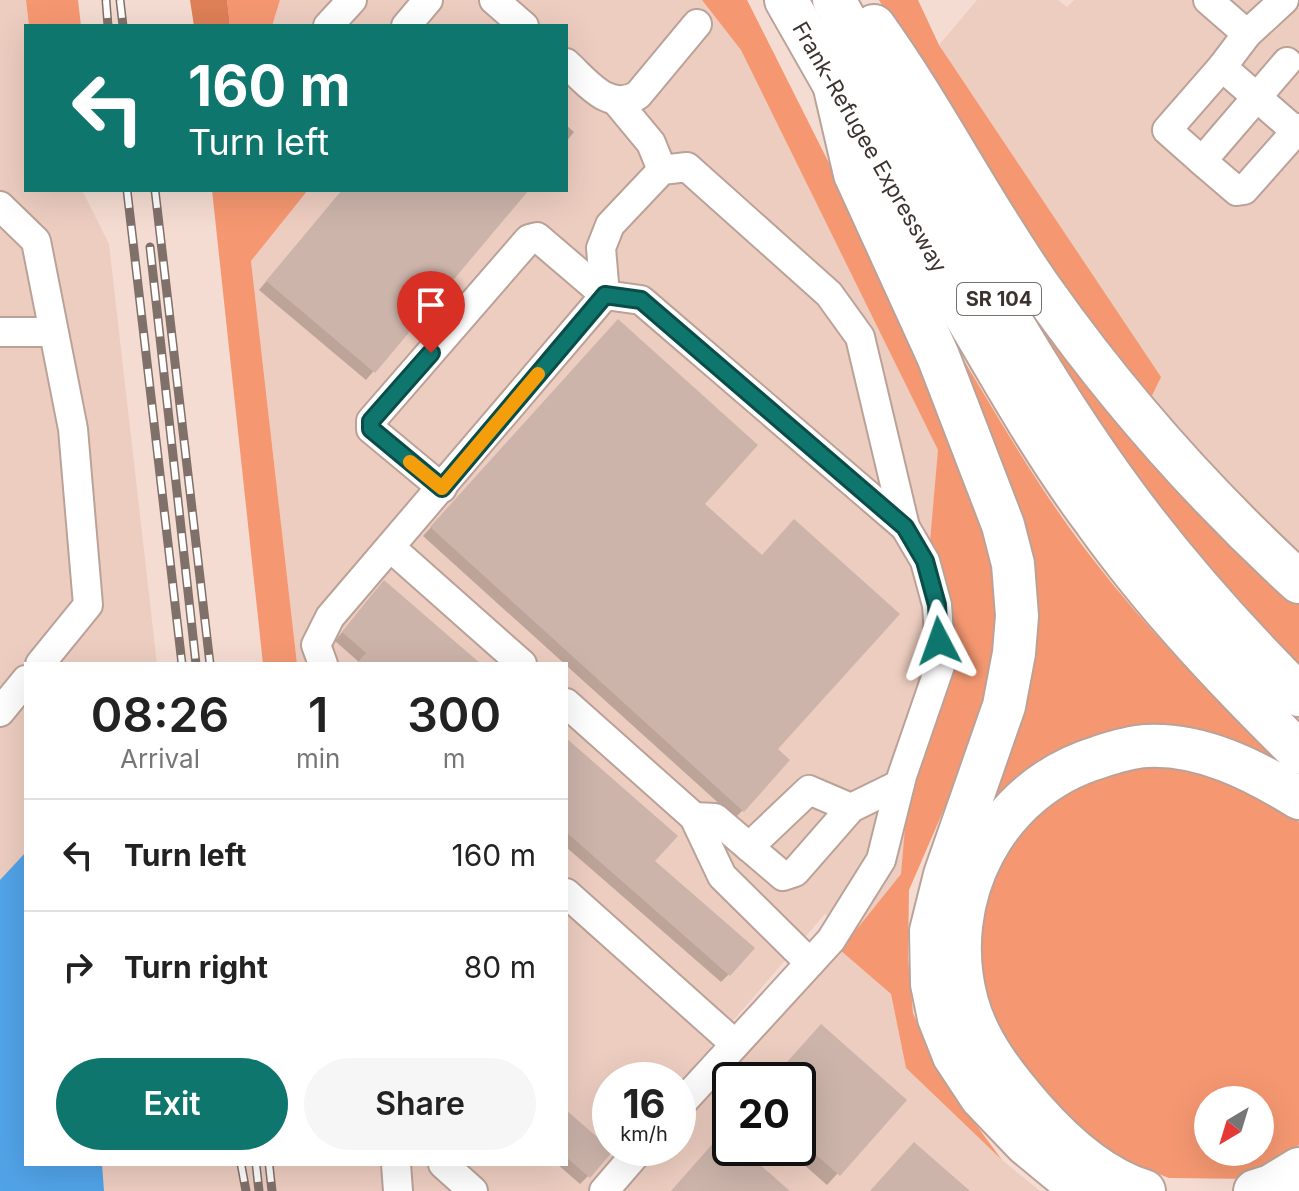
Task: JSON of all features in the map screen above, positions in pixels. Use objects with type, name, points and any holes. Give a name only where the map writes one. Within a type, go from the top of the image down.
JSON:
[{"type":"highway","name":"Frank-Refugee Expressway","points":[[786,0],[1054,463],[1110,542],[1161,606],[1232,686],[1299,752]]},
{"type":"highway","name":"Frank-Refugee Expressway","points":[[834,0],[1006,311],[1089,443],[1159,539],[1258,654],[1299,695]]},
{"type":"highway","points":[[856,0],[909,75],[1041,290],[1112,385],[1190,475],[1299,582]]},
{"type":"highway","points":[[835,88],[855,174],[938,356],[1003,525],[1013,564],[1017,616],[1004,706],[945,875],[931,931],[932,984],[939,1018],[954,1056],[981,1097],[1026,1144],[1083,1191]]},
{"type":"highway","points":[[1144,1191],[1110,1176],[1063,1140],[1004,1073],[977,1029],[962,981],[958,935],[975,865],[986,843],[1003,821],[1039,787],[1087,760],[1118,751],[1146,746],[1208,755],[1239,765],[1299,798]]},
{"type":"highway","points":[[1255,1191],[1271,1186],[1299,1169]]},
{"type":"street","points":[[330,24],[352,0]]},
{"type":"street","points":[[494,0],[522,24]]},
{"type":"street","points":[[1208,0],[1247,34]]},
{"type":"street","points":[[1222,67],[1298,131],[1244,190],[1237,191],[1167,130],[1247,34],[1284,0]]},
{"type":"street","points":[[568,65],[606,99],[627,99],[697,24]]},
{"type":"street","points":[[1202,161],[1287,62]]},
{"type":"street","points":[[627,99],[662,170]]},
{"type":"street","points":[[322,662],[316,645],[330,617],[605,295],[601,248],[610,225],[662,170],[687,167],[829,294],[860,337],[905,527],[925,561],[937,605],[941,663],[900,784],[881,860],[831,940],[696,1087]]},
{"type":"street","points":[[0,206],[36,241],[73,429],[88,605],[42,662]]},
{"type":"street","points":[[442,488],[371,429],[371,421],[529,239],[537,237],[605,295],[641,300],[905,527]]},
{"type":"street","points":[[0,332],[53,332]]},
{"type":"street","points":[[390,547],[520,662]]},
{"type":"street","points":[[0,712],[24,682]]},
{"type":"street","points":[[568,705],[694,817],[722,876],[810,963]]},
{"type":"street","points":[[694,817],[715,818],[783,876],[795,872],[851,808],[900,784]]},
{"type":"street","points":[[749,847],[809,790],[851,808]]},
{"type":"street","points":[[568,895],[735,1044]]},
{"type":"street","points":[[396,1166],[398,1191]]},
{"type":"street","points":[[445,1166],[473,1191]]},
{"type":"street","points":[[604,1191],[626,1166]]},
{"type":"shaded area","points":[[0,0],[26,0],[29,24],[24,24],[24,192],[83,192],[109,244],[157,662],[24,662],[24,1166],[568,1166],[568,662],[297,662],[251,261],[306,192],[568,192],[568,24],[273,24],[280,0],[747,0],[850,205],[986,515],[909,890],[865,945],[825,914],[696,1064],[592,1062],[592,1166],[696,1166],[696,1084],[712,1069],[712,1166],[816,1166],[816,1062],[720,1062],[840,950],[891,994],[906,1068],[1002,1160],[1040,1191],[0,1191]]},
{"type":"shaded area","points":[[26,0],[78,0],[81,24],[29,24]]},
{"type":"shaded area","points":[[190,0],[227,0],[230,24],[194,24]]},
{"type":"shaded area","points":[[227,0],[280,0],[273,24],[230,24]]},
{"type":"shaded area","points":[[702,0],[747,0],[850,205],[986,515],[999,591],[993,696],[909,890],[908,958],[913,1013],[938,1073],[1002,1160],[906,1068],[891,994],[840,950],[901,874],[938,450],[741,50]]},
{"type":"shaded area","points":[[879,0],[918,0],[939,45],[1161,377],[1146,408],[915,68]]},
{"type":"shaded area","points":[[977,0],[1058,0],[1067,7],[1074,0],[1299,0],[1299,564],[1146,408],[939,45]]},
{"type":"shaded area","points":[[212,192],[306,192],[251,261],[297,662],[263,662]]},
{"type":"shaded area","points":[[1048,320],[1299,597],[1299,667],[1181,533],[1110,440],[1039,327]]},
{"type":"shaded area","points":[[944,327],[1033,474],[1092,558],[1166,645],[1299,781],[1173,736],[976,837],[1026,681]]},
{"type":"shaded area","points":[[1171,762],[1210,770],[1257,792],[1299,822],[1299,1145],[1274,1163],[1274,1086],[1194,1086],[1194,1166],[1271,1166],[1253,1179],[1169,1178],[1121,1159],[1085,1134],[1030,1079],[988,1022],[973,965],[991,860],[1034,807],[1127,763]]},
{"type":"water","points":[[24,854],[24,1166],[102,1166],[104,1191],[0,1191],[0,880]]},
{"type":"building","points":[[340,192],[527,192],[375,373],[266,281]]},
{"type":"building","points":[[618,319],[758,445],[705,504],[762,555],[794,519],[900,614],[778,749],[790,760],[744,812],[430,527]]},
{"type":"building","points":[[384,580],[479,662],[358,662],[366,653],[342,632]]},
{"type":"building","points":[[568,740],[678,836],[655,861],[755,948],[730,976],[568,834]]},
{"type":"building","points":[[821,1024],[907,1100],[840,1176],[816,1155],[816,1062],[787,1062]]},
{"type":"building","points":[[568,1112],[592,1133],[592,1166],[600,1166],[590,1178],[568,1159]]},
{"type":"building","points":[[914,1142],[970,1191],[870,1191]]},
{"type":"building","points":[[712,1144],[712,1166],[762,1166],[790,1191],[671,1191]]},
{"type":"railway","points":[[106,0],[108,24]]},
{"type":"railway","points":[[120,0],[123,24]]},
{"type":"railway","points":[[127,192],[182,662]]},
{"type":"railway","points":[[155,192],[210,662]]},
{"type":"railway","points":[[150,247],[196,662]]},
{"type":"railway","points":[[241,1166],[246,1191]]},
{"type":"railway","points":[[256,1166],[259,1191]]},
{"type":"railway","points":[[269,1166],[272,1191]]},
{"type":"slow traffic","points":[[410,462],[442,488],[538,374]]},
{"type":"route","points":[[431,353],[371,421],[371,429],[442,488],[605,295],[641,300],[905,527],[925,561],[937,605],[939,641]]}]
